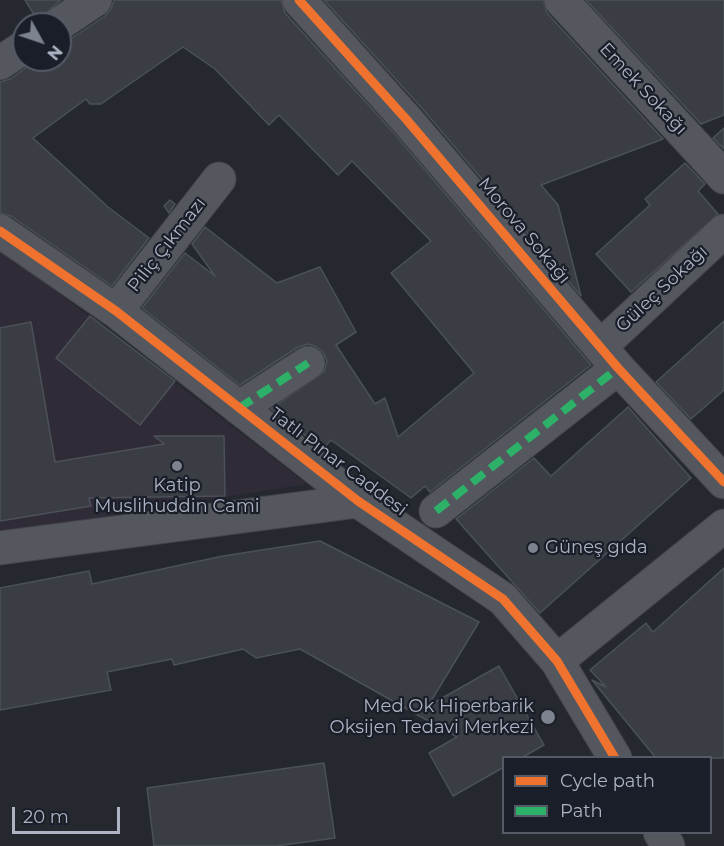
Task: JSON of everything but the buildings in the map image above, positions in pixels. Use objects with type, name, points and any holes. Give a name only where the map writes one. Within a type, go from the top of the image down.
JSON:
[{"type":"street","points":[[72,16],[96,0]]},
{"type":"street","name":"Morova Sokağı","points":[[299,0],[414,127],[609,358],[724,482]]},
{"type":"street","name":"Emek Sokağı","points":[[561,0],[724,177]]},
{"type":"street","name":"Piliç Çıkmazı","points":[[116,311],[219,179]]},
{"type":"street","name":"Tatlı Pınar Caddesi","points":[[0,231],[116,311],[358,501],[503,599],[558,661],[614,756]]},
{"type":"street","name":"Güleç Sokağı","points":[[436,511],[609,358],[724,231]]},
{"type":"street","points":[[239,408],[308,363]]},
{"type":"street","points":[[0,548],[358,501]]},
{"type":"street","points":[[558,661],[724,526]]},
{"type":"shaded area","points":[[0,248],[307,484],[0,533]]},
{"type":"marked path","points":[[239,408],[308,363]]},
{"type":"marked path","points":[[436,511],[618,368]]},
{"type":"cycle path","points":[[299,0],[406,119],[618,368],[724,482]]},
{"type":"cycle path","points":[[0,231],[116,311],[358,501],[503,599],[557,661],[614,756]]},
{"type":"place","name":"Katip Muslihuddin Cami","points":[[177,466]]},
{"type":"place","name":"Güneş gıda","points":[[533,548]]},
{"type":"place","name":"Med Ok Hiperbarik Oksijen Tedavi Merkezi","points":[[548,717]]}]
